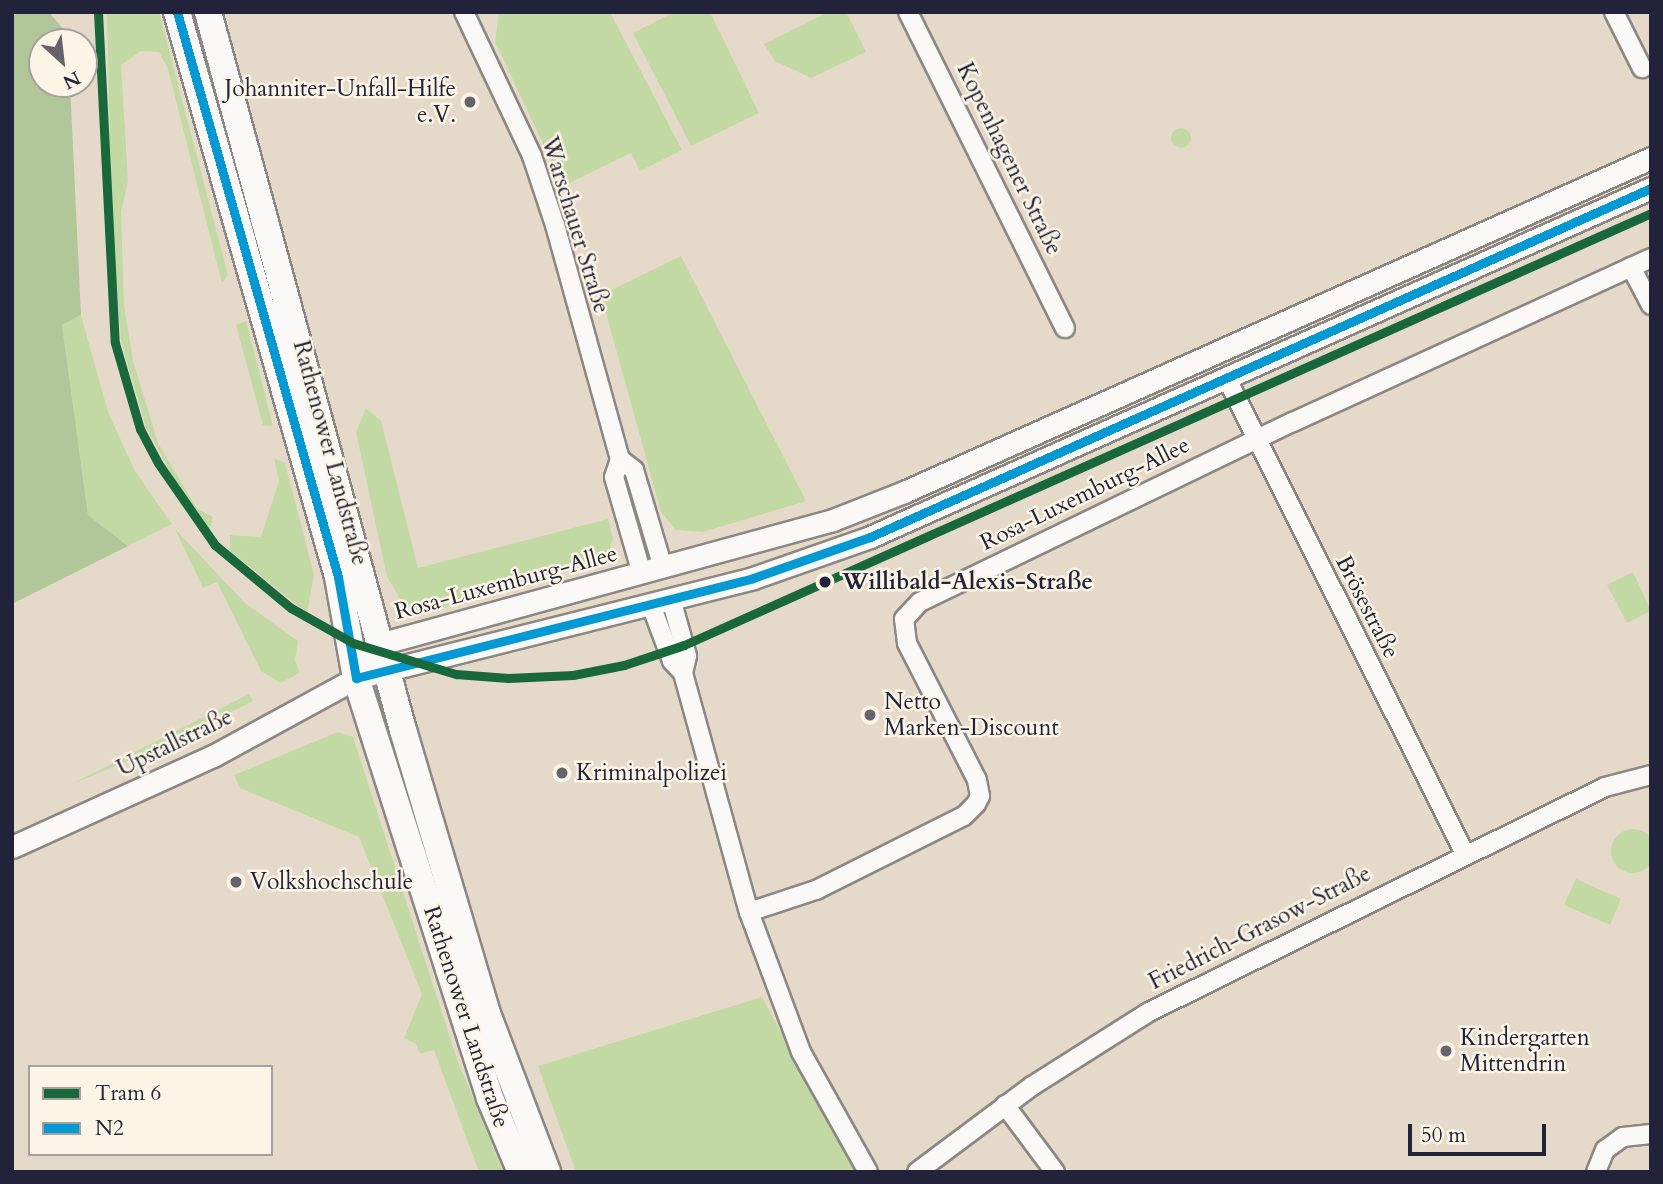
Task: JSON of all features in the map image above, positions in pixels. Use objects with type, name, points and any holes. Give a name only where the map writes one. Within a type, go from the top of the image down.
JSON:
[{"type":"main road","name":"Rathenower Landstraße","points":[[177,12],[338,577],[356,678],[490,1098],[521,1172]]},
{"type":"main road","name":"Rathenower Landstraße","points":[[208,12],[389,671],[486,1011],[547,1172]]},
{"type":"street","name":"Warschauer Straße","points":[[464,12],[532,156],[620,459],[614,477],[642,574]]},
{"type":"street","name":"Kopenhagener Straße","points":[[908,12],[1065,328]]},
{"type":"street","points":[[1614,12],[1642,68]]},
{"type":"street","name":"Rosa-Luxemburg-Allee","points":[[383,643],[833,520],[904,492],[1651,158]]},
{"type":"street","name":"Rosa-Luxemburg-Allee","points":[[389,671],[753,578],[870,537],[1228,381],[1651,188]]},
{"type":"street","name":"Rosa-Luxemburg-Allee","points":[[749,912],[816,890],[964,816],[981,796],[977,780],[907,643],[904,619],[920,602],[1255,440],[1651,258]]},
{"type":"street","points":[[1631,267],[1651,305]]},
{"type":"street","points":[[1214,352],[1228,381]]},
{"type":"street","name":"Brösestraße","points":[[1228,381],[1255,440],[1465,854]]},
{"type":"street","name":"Warschauer Straße","points":[[620,459],[634,470],[663,568]]},
{"type":"street","points":[[663,568],[661,602],[672,661],[683,673],[749,912],[801,1052],[868,1172]]},
{"type":"street","name":"Rosa-Luxemburg-Allee","points":[[642,574],[661,602]]},
{"type":"street","name":"Upstallstraße","points":[[356,678],[383,643]]},
{"type":"street","name":"Upstallstraße","points":[[12,847],[213,756],[356,678],[389,671]]},
{"type":"street","name":"Friedrich-Grasow-Straße","points":[[917,1172],[1005,1105],[1149,1012],[1605,787],[1651,775]]},
{"type":"street","points":[[1005,1105],[1055,1172]]},
{"type":"street","points":[[1597,1172],[1605,1150],[1623,1137],[1651,1134]]},
{"type":"green space","points":[[12,12],[49,12],[62,28],[28,28],[28,98],[71,98],[81,315],[62,325],[88,515],[128,546],[12,604]]},
{"type":"green space","points":[[107,12],[159,12],[228,275],[222,283],[168,69],[159,52],[141,51],[121,65],[128,181],[121,212],[124,306],[133,361],[158,443],[197,509],[213,517],[210,529],[183,495],[146,427],[121,341],[111,202]]},
{"type":"green space","points":[[499,12],[610,12],[682,150],[640,171],[631,153],[563,186],[495,42]]},
{"type":"green space","points":[[674,12],[710,12],[759,113],[691,146],[633,33]]},
{"type":"green space","points":[[828,12],[846,12],[866,52],[811,78],[775,61],[764,44]]},
{"type":"green space","points":[[1177,128],[1185,128],[1191,138],[1185,148],[1177,148],[1171,142],[1171,134]]},
{"type":"green space","points":[[681,256],[806,501],[703,532],[676,530],[661,512],[601,295]]},
{"type":"green space","points":[[81,315],[108,412],[135,471],[172,524],[128,546],[88,515],[62,325]]},
{"type":"green space","points":[[246,321],[273,426],[263,425],[236,325]]},
{"type":"green space","points":[[366,408],[381,421],[418,568],[608,519],[613,538],[609,552],[586,566],[429,612],[405,607],[387,577],[356,432]]},
{"type":"green space","points":[[274,458],[285,463],[314,575],[307,613],[230,551],[230,535],[261,537],[279,481]]},
{"type":"green space","points":[[175,529],[245,603],[298,641],[295,660],[300,673],[280,683],[261,671],[217,582],[203,588]]},
{"type":"green space","points":[[1633,572],[1651,611],[1627,623],[1607,585]]},
{"type":"green space","points":[[249,694],[253,701],[163,746],[72,784]]},
{"type":"green space","points":[[338,732],[353,737],[456,1056],[503,1172],[479,1172],[434,1050],[420,1054],[416,1044],[404,1038],[422,994],[359,837],[240,788],[234,775]]},
{"type":"green space","points":[[1633,829],[1648,836],[1655,851],[1648,866],[1633,873],[1618,866],[1611,851],[1618,836]]},
{"type":"green space","points":[[1576,879],[1621,899],[1610,925],[1564,905]]},
{"type":"green space","points":[[762,997],[855,1172],[576,1172],[538,1066]]},
{"type":"tram line","name":"6","points":[[98,12],[115,343],[140,429],[158,463],[215,545],[291,608],[353,643],[456,674],[508,678],[573,675],[624,665],[684,645],[1651,213]]},
{"type":"transit line","name":"N2","points":[[177,12],[338,577],[356,678],[753,578],[870,537],[1651,188]]},
{"type":"place","name":"Johanniter-Unfall-Hilfe e.V.","points":[[470,102]]},
{"type":"place","name":"Willibald-Alexis-Straße","points":[[825,582]]},
{"type":"place","name":"Netto Marken-Discount","points":[[870,715]]},
{"type":"place","name":"Kriminalpolizei","points":[[562,773]]},
{"type":"place","name":"Volkshochschule","points":[[236,882]]},
{"type":"place","name":"Kindergarten Mittendrin","points":[[1446,1051]]}]
